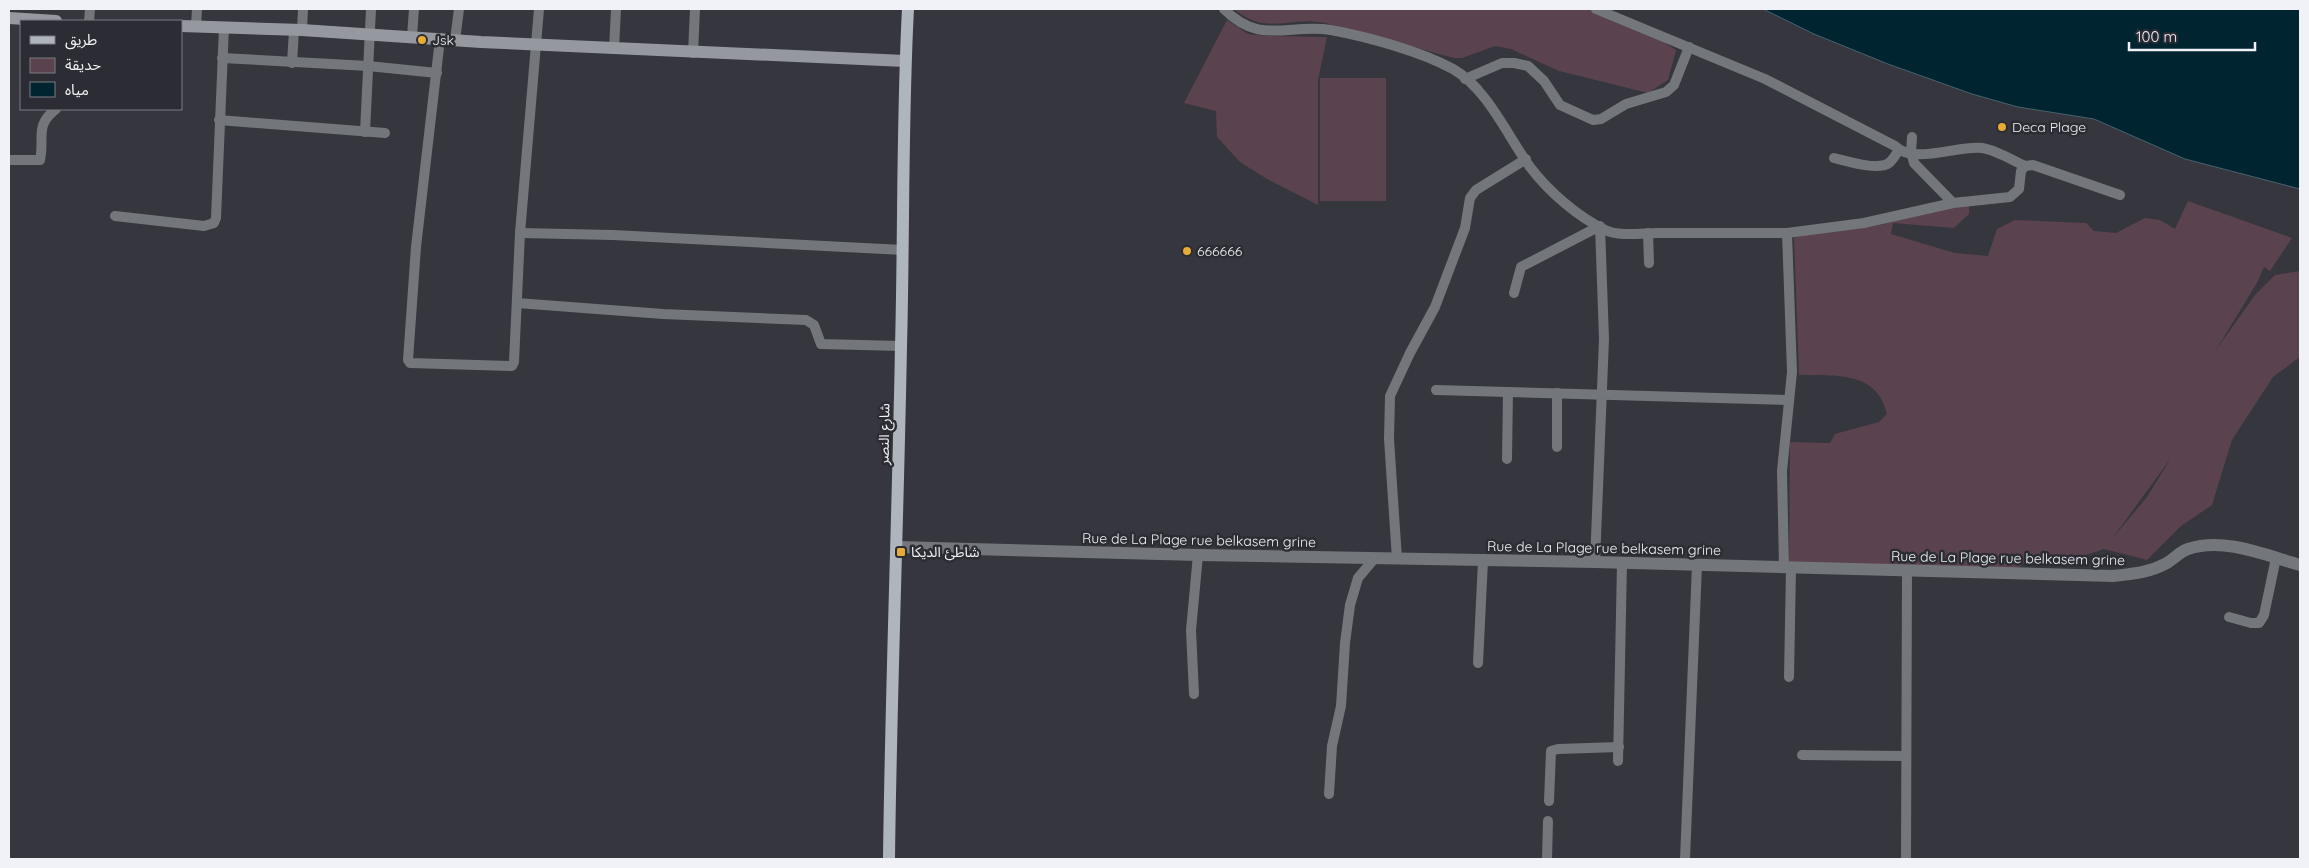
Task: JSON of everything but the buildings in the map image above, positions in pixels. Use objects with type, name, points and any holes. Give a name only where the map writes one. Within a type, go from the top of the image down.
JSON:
[{"type":"main road","name":"شارع النصر","points":[[889,859],[902,346],[905,61],[908,9]]},
{"type":"main road","points":[[9,18],[40,20]]},
{"type":"main road","points":[[182,26],[369,33],[455,40],[693,53],[905,61]]},
{"type":"street","points":[[196,26],[197,9]]},
{"type":"street","points":[[292,63],[303,9]]},
{"type":"street","points":[[365,132],[371,9]]},
{"type":"street","points":[[412,36],[414,9]]},
{"type":"street","points":[[455,40],[459,9]]},
{"type":"street","points":[[440,39],[416,247],[408,360],[410,363],[512,366],[514,362],[520,233],[538,45],[539,9]]},
{"type":"street","points":[[614,49],[616,9]]},
{"type":"street","points":[[693,53],[695,9]]},
{"type":"street","points":[[1224,9],[1246,27],[1268,31],[1328,30],[1423,56],[1455,70],[1494,110],[1542,181],[1590,222],[1613,232],[1787,233],[1864,223],[1953,203],[2010,197],[2016,194],[2019,189],[2021,171],[2025,166]]},
{"type":"street","points":[[1596,9],[1690,47],[1714,60],[1765,79],[1895,146],[1899,150],[1928,154],[1983,148],[2025,166],[2033,165],[2120,195]]},
{"type":"street","points":[[115,216],[204,226],[214,223],[216,218],[224,27]]},
{"type":"street","points":[[1465,79],[1502,63],[1528,66],[1544,81],[1560,105],[1593,120],[1601,119],[1626,104],[1666,92],[1674,85],[1690,47]]},
{"type":"street","points":[[222,58],[368,66],[437,73]]},
{"type":"street","points":[[9,160],[40,160],[41,128],[48,115],[55,110]]},
{"type":"street","points":[[219,120],[385,133]]},
{"type":"street","points":[[1912,137],[1914,163],[1953,203]]},
{"type":"street","points":[[1834,158],[1866,165],[1881,165],[1889,163],[1899,150]]},
{"type":"street","points":[[1397,559],[1389,440],[1390,396],[1410,353],[1435,307],[1465,228],[1470,198],[1476,190],[1526,159]]},
{"type":"street","points":[[1514,293],[1521,267],[1600,226]]},
{"type":"street","points":[[1595,562],[1604,339],[1600,226]]},
{"type":"street","points":[[520,233],[613,235],[903,250]]},
{"type":"street","points":[[1648,233],[1649,263]]},
{"type":"street","points":[[1787,233],[1792,372],[1782,471],[1787,568],[1788,677]]},
{"type":"street","points":[[516,303],[673,315],[806,320],[814,325],[821,344],[902,346]]},
{"type":"street","points":[[1436,390],[1789,400]]},
{"type":"street","points":[[1507,459],[1508,392]]},
{"type":"street","points":[[1557,393],[1557,447]]},
{"type":"street","name":"Rue de La Plage rue belkasem grine","points":[[896,547],[1374,559],[1595,562],[1906,572],[2113,576],[2142,574],[2167,564],[2185,550],[2208,544],[2300,565]]},
{"type":"street","points":[[1194,694],[1191,630],[1198,555]]},
{"type":"street","points":[[2229,617],[2250,623],[2259,623],[2264,615],[2276,558]]},
{"type":"street","points":[[1329,794],[1332,746],[1341,706],[1345,643],[1350,605],[1358,578],[1374,559]]},
{"type":"street","points":[[1478,663],[1483,561]]},
{"type":"street","points":[[1618,761],[1622,563]]},
{"type":"street","points":[[1685,859],[1697,565]]},
{"type":"street","points":[[1906,572],[1906,859]]},
{"type":"street","points":[[1549,801],[1551,751],[1558,749],[1618,747]]},
{"type":"street","points":[[1802,755],[1906,756]]},
{"type":"street","points":[[1547,859],[1548,821]]},
{"type":"green space","points":[[1234,9],[1590,9],[1652,35],[1676,50],[1668,80],[1648,93],[1559,71],[1511,49],[1495,46],[1462,58],[1454,58],[1325,23],[1300,21],[1268,24],[1258,22]]},
{"type":"green space","points":[[1227,20],[1248,34],[1327,37],[1318,80],[1318,205],[1267,179],[1240,162],[1217,137],[1216,111],[1184,103]]},
{"type":"green space","points":[[1320,78],[1386,78],[1386,201],[1320,201]]},
{"type":"green space","points":[[2188,201],[2292,238],[2270,271],[2264,267],[2258,281],[2216,350],[2255,295],[2275,275],[2300,271],[2300,357],[2273,377],[2232,440],[2212,505],[2181,526],[2147,560],[2104,549],[2065,562],[2025,562],[2015,571],[1789,562],[1790,442],[1830,443],[1835,434],[1879,422],[1887,414],[1882,400],[1874,389],[1864,383],[1840,376],[1799,375],[1794,238],[1822,232],[1870,227],[1944,208],[1969,206],[1969,214],[1954,228],[1893,223],[1891,234],[1955,253],[1988,256],[1997,229],[2015,220],[2086,223],[2094,231],[2116,233],[2145,218],[2160,220],[2175,229]],"holes":[[[2171,458],[2147,497],[2112,539]]]},
{"type":"water","points":[[1763,9],[2300,9],[2300,189],[2185,159],[2094,119],[2018,107],[1972,94],[1888,64],[1814,34]]},
{"type":"place","name":"Jsk","points":[[422,40]]},
{"type":"place","name":"Deca Plage","points":[[2002,127]]},
{"type":"place","name":"666666","points":[[1187,251]]},
{"type":"place","name":"شاطئ الديكا","points":[[901,552]]}]
